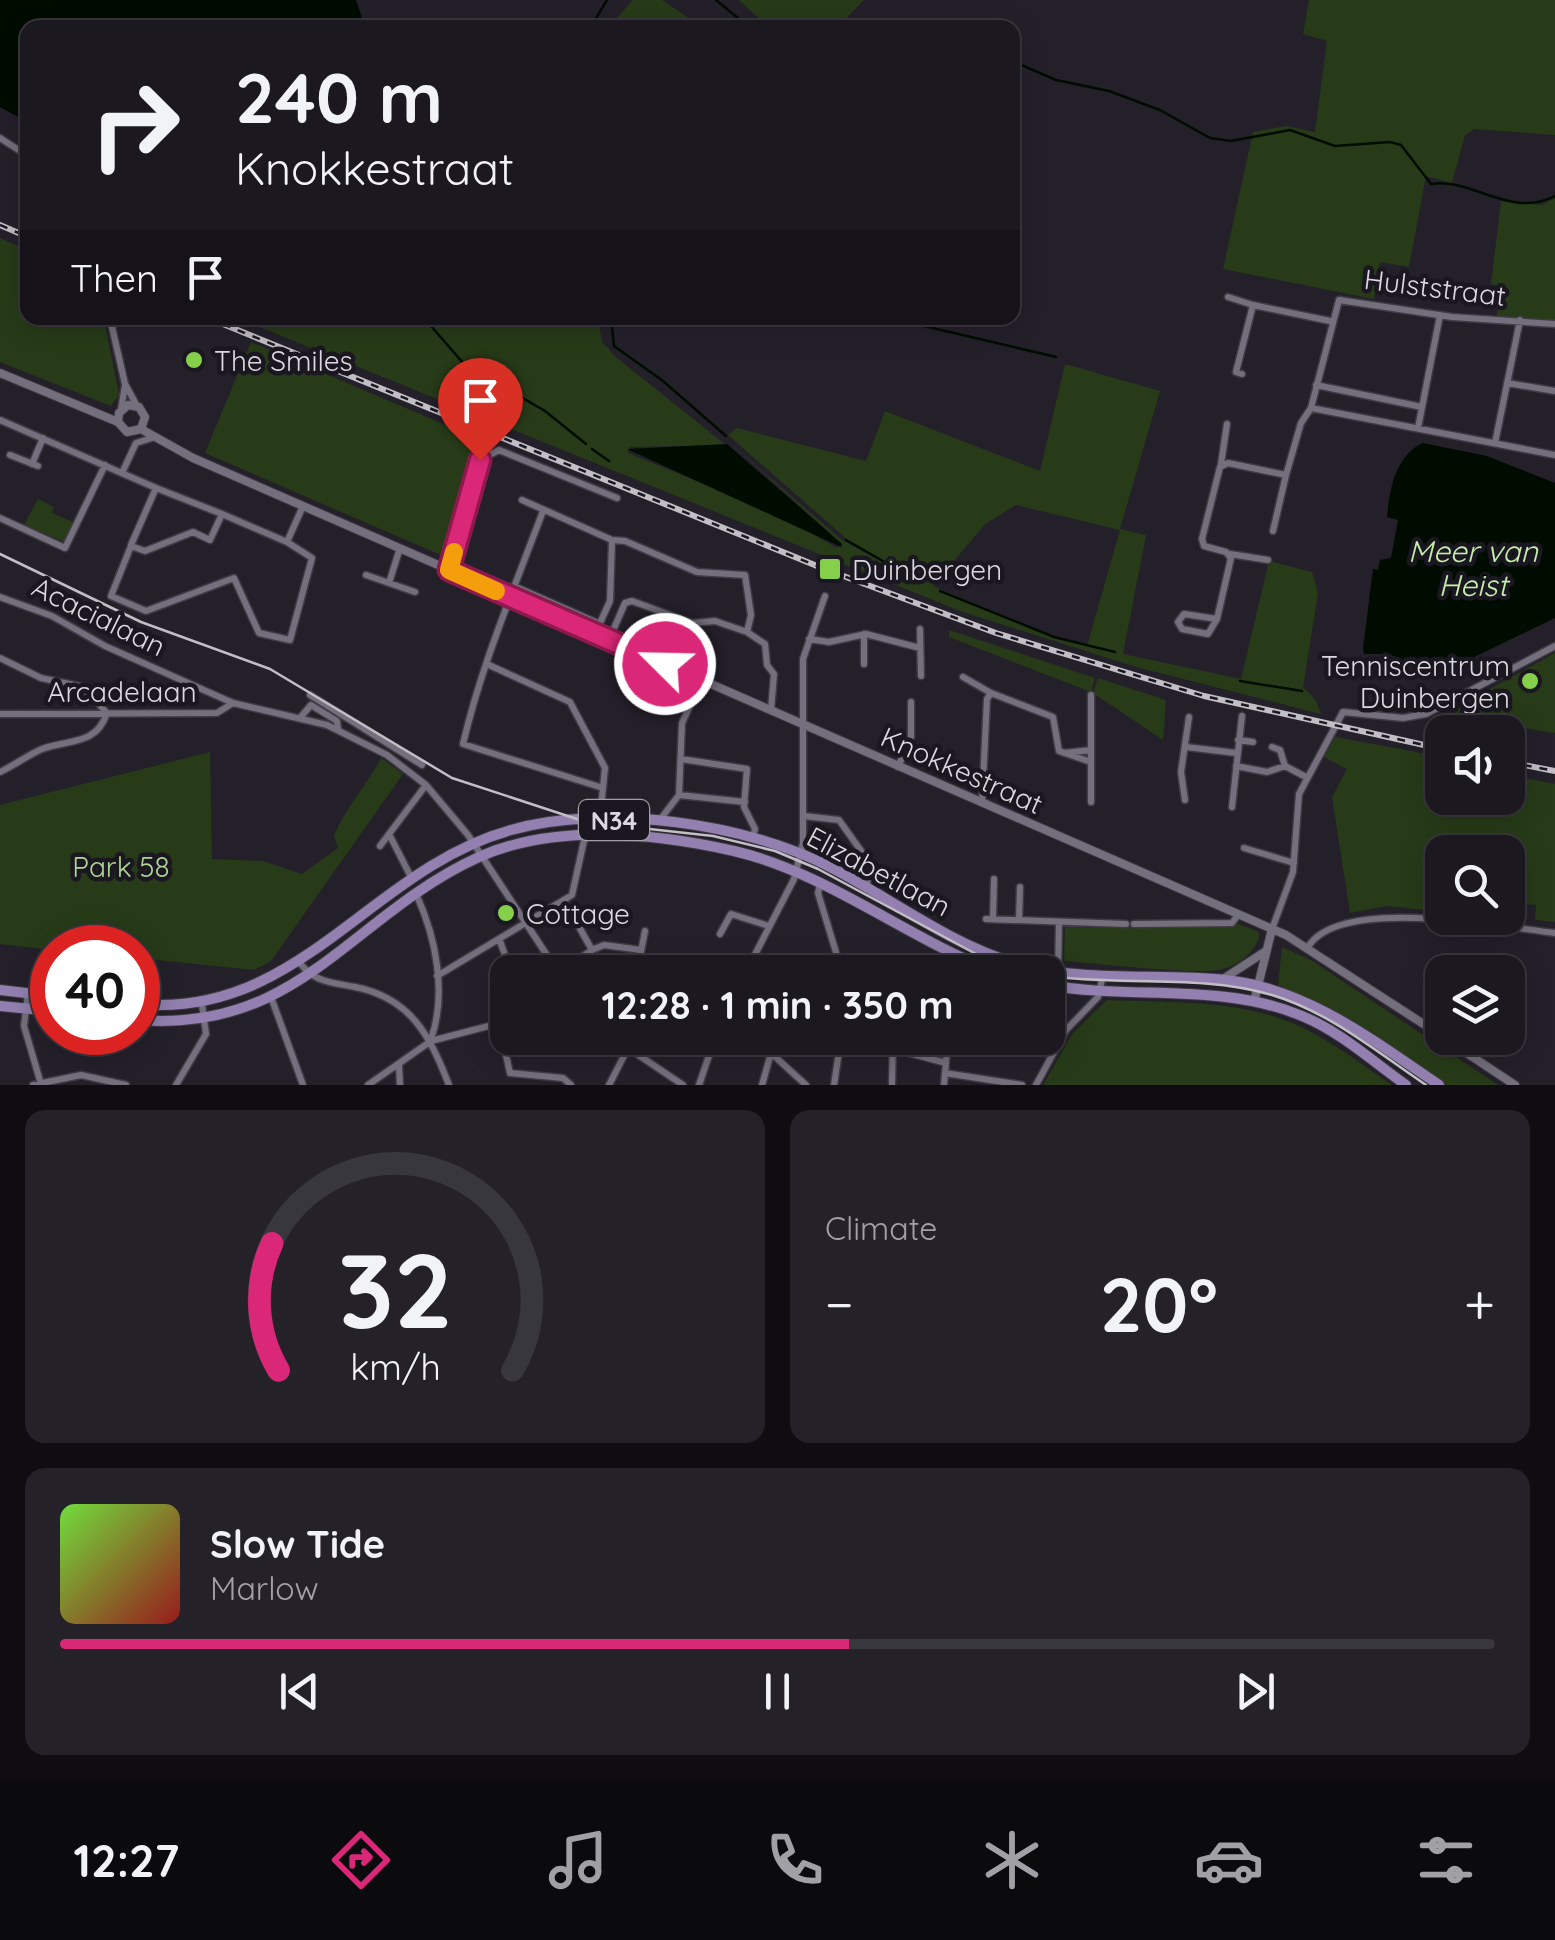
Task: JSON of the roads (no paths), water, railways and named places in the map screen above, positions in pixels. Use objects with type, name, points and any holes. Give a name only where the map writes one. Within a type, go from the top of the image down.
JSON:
[{"type":"main road","name":"Elizabetlaan","points":[[160,1004],[202,1004],[250,990],[299,962],[412,879],[473,842],[544,822],[600,818],[753,837],[801,852],[995,955]]},
{"type":"main road","name":"Elizabetlaan","points":[[160,1019],[205,1018],[271,996],[309,975],[417,896],[484,855],[540,839],[584,836],[711,847],[796,872],[955,955]]},
{"type":"main road","name":"Elizabetlaan","points":[[1065,972],[1223,979],[1258,986],[1325,1012],[1440,1085]]},
{"type":"main road","points":[[1065,987],[1254,1002],[1317,1023],[1406,1085]]},
{"type":"main road","points":[[0,990],[28,993]]},
{"type":"main road","points":[[0,1006],[30,1012]]},
{"type":"street","points":[[1228,297],[1330,322],[1311,408],[1301,423],[1273,531]]},
{"type":"street","name":"Hulststraat","points":[[1330,322],[1336,304],[1344,298],[1440,315],[1555,324]]},
{"type":"street","points":[[1242,374],[1236,372],[1254,306]]},
{"type":"street","points":[[1418,428],[1440,315]]},
{"type":"street","points":[[1495,443],[1520,320]]},
{"type":"street","points":[[0,373],[88,413],[120,415],[137,406],[125,384],[112,325]]},
{"type":"street","points":[[1507,383],[1555,391]]},
{"type":"street","points":[[125,384],[120,415],[136,443]]},
{"type":"street","points":[[1316,386],[1422,407]]},
{"type":"street","name":"Knokkestraat","points":[[137,406],[143,426],[192,458],[1272,929],[1308,947],[1425,1025]]},
{"type":"street","points":[[1311,408],[1555,454]]},
{"type":"street","points":[[0,420],[287,542],[312,558],[290,640],[259,633],[234,578],[146,612],[114,599],[111,592],[156,488]]},
{"type":"street","points":[[1227,424],[1202,543],[1229,554],[1268,560]]},
{"type":"street","points":[[130,433],[143,426]]},
{"type":"street","points":[[122,473],[136,443],[148,437],[162,440]]},
{"type":"street","points":[[10,455],[35,465],[43,438]]},
{"type":"street","points":[[449,570],[480,460],[491,452],[499,450],[617,498]]},
{"type":"street","points":[[1221,464],[1286,474]]},
{"type":"street","points":[[0,518],[65,548],[105,465]]},
{"type":"street","points":[[522,500],[697,572],[745,575],[751,615],[747,632]]},
{"type":"street","points":[[287,542],[303,504]]},
{"type":"street","points":[[542,511],[516,587],[497,622],[465,747],[602,788]]},
{"type":"street","points":[[131,546],[146,550],[193,532],[210,540],[222,514]]},
{"type":"street","points":[[595,634],[610,600],[612,540]]},
{"type":"street","points":[[390,583],[400,548]]},
{"type":"street","points":[[1217,619],[1184,614],[1178,622],[1184,630],[1208,634],[1217,619],[1229,554]]},
{"type":"street","points":[[366,574],[414,592]]},
{"type":"street","points":[[516,587],[600,624]]},
{"type":"street","points":[[754,955],[796,872],[801,852],[803,659],[825,596]]},
{"type":"street","name":"Acacialaan","points":[[0,597],[40,610],[105,646],[233,704]]},
{"type":"street","points":[[610,600],[624,604],[643,601],[692,624],[715,622],[747,632],[765,644],[767,666],[774,674],[771,710]]},
{"type":"street","points":[[609,640],[624,604]]},
{"type":"street","points":[[920,628],[921,676]]},
{"type":"street","points":[[809,639],[829,642],[864,634],[920,648]]},
{"type":"street","points":[[864,634],[864,664]]},
{"type":"street","points":[[1254,1002],[1294,863],[1296,810],[1306,776],[1344,710],[1402,718],[1426,714],[1555,646]]},
{"type":"street","points":[[0,658],[41,678],[83,686],[107,712],[102,724],[81,742],[38,751],[0,772]]},
{"type":"street","points":[[489,665],[570,702],[604,768],[600,818]]},
{"type":"street","points":[[963,677],[984,685],[990,693],[1053,716],[1057,746],[1064,753],[1091,762]]},
{"type":"street","points":[[659,824],[679,795],[682,723],[702,680]]},
{"type":"street","points":[[982,803],[986,699],[990,693]]},
{"type":"street","points":[[310,695],[422,766]]},
{"type":"street","points":[[1091,802],[1092,695]]},
{"type":"street","points":[[898,767],[911,737],[911,702]]},
{"type":"street","name":"Arcadelaan","points":[[0,714],[217,713],[233,704],[338,729],[402,765],[426,785],[484,855],[548,955]]},
{"type":"street","name":"Arcadelaan","points":[[300,718],[311,705],[337,722],[338,729]]},
{"type":"street","points":[[1186,800],[1177,772],[1186,748],[1189,716]]},
{"type":"street","points":[[1232,806],[1242,716]]},
{"type":"street","points":[[1238,740],[1253,742]]},
{"type":"street","points":[[1272,747],[1280,750],[1285,766]]},
{"type":"street","points":[[1186,748],[1236,753]]},
{"type":"street","points":[[1064,753],[1091,750]]},
{"type":"street","points":[[402,765],[407,756]]},
{"type":"street","points":[[681,759],[746,768],[745,802],[753,837]]},
{"type":"street","points":[[1236,766],[1268,772],[1285,766],[1306,776]]},
{"type":"street","points":[[380,846],[426,785]]},
{"type":"street","points":[[679,795],[745,802]]},
{"type":"street","points":[[804,816],[839,820],[871,865],[865,886]]},
{"type":"street","points":[[389,834],[412,879]]},
{"type":"street","points":[[437,976],[527,924],[575,890],[584,836]]},
{"type":"street","points":[[1244,848],[1294,863]]},
{"type":"street","points":[[994,879],[990,919],[1232,923],[1238,915]]},
{"type":"street","points":[[820,884],[818,893],[837,955]]},
{"type":"street","points":[[1019,920],[1020,887]]},
{"type":"street","points":[[417,896],[431,928],[437,976],[438,1010],[431,1040]]},
{"type":"street","points":[[564,900],[592,950]]},
{"type":"street","points":[[718,930],[726,916],[736,913],[769,926]]},
{"type":"street","points":[[1308,947],[1315,936],[1334,928],[1388,915],[1555,933]]},
{"type":"street","points":[[1059,955],[1060,922]]},
{"type":"street","points":[[640,955],[645,932]]},
{"type":"street","points":[[500,940],[505,955]]},
{"type":"street","points":[[584,955],[604,945],[641,950]]},
{"type":"street","points":[[1223,979],[1266,951]]},
{"type":"street","points":[[299,962],[309,975],[396,1002],[417,1017],[449,1085]]},
{"type":"street","points":[[1065,1036],[1102,990],[1103,974]]},
{"type":"street","points":[[28,993],[26,1036],[38,1084],[81,1075],[126,1085]]},
{"type":"street","points":[[271,996],[303,1085]]},
{"type":"street","points":[[176,1085],[206,1034],[202,1004]]},
{"type":"street","points":[[368,1085],[431,1040],[490,1025]]},
{"type":"street","points":[[508,1055],[510,1072],[563,1078],[571,1085]]},
{"type":"street","points":[[609,1085],[624,1055]]},
{"type":"street","points":[[638,1055],[683,1085]]},
{"type":"street","points":[[699,1085],[709,1055]]},
{"type":"street","points":[[762,1085],[770,1055]]},
{"type":"street","points":[[772,1055],[806,1085]]},
{"type":"street","points":[[834,1085],[839,1055]]},
{"type":"street","points":[[892,1055],[892,1085]]},
{"type":"street","points":[[911,1055],[946,1064]]},
{"type":"street","points":[[944,1085],[947,1055]]},
{"type":"street","points":[[1036,1085],[1051,1055]]},
{"type":"street","name":"Knokkestraat","points":[[1470,1055],[1516,1085]]},
{"type":"street","points":[[399,1066],[400,1085]]},
{"type":"street","points":[[945,1073],[1022,1085]]},
{"type":"water","points":[[0,0],[356,0],[363,20],[20,20],[20,118],[0,107]]},
{"type":"water","name":"Meer van Heist","points":[[1423,443],[1487,456],[1555,483],[1555,618],[1431,678],[1390,654],[1364,654],[1363,648],[1373,569],[1378,570],[1380,560],[1391,558],[1398,520],[1387,517],[1392,485],[1400,464]]},
{"type":"water","points":[[727,444],[842,544],[841,547],[627,449]]},
{"type":"waterway","points":[[595,20],[607,0]]},
{"type":"waterway","points":[[716,0],[740,20]]},
{"type":"waterway","points":[[1020,64],[1056,80],[1109,91],[1160,110],[1210,138],[1231,141],[1290,130],[1335,146],[1390,142],[1401,145],[1431,184],[1461,186],[1522,203],[1555,196]]},
{"type":"waterway","points":[[430,325],[464,364],[545,411],[586,444]]},
{"type":"waterway","points":[[612,325],[614,346],[663,381],[726,436]]},
{"type":"waterway","points":[[920,325],[1056,357]]},
{"type":"waterway","points":[[592,449],[609,461]]},
{"type":"waterway","points":[[846,540],[918,581]]},
{"type":"waterway","points":[[940,591],[1054,637],[1115,652]]},
{"type":"waterway","points":[[1240,681],[1302,691]]},
{"type":"tram line","points":[[0,554],[141,622],[270,669],[452,778],[586,822],[713,836],[775,851],[818,869],[979,955]]},
{"type":"tram line","points":[[1065,978],[1189,982],[1272,995],[1333,1022],[1426,1085]]},
{"type":"railway","points":[[0,225],[20,234]]},
{"type":"railway","points":[[225,325],[822,568],[996,633],[1204,696],[1425,745]]},
{"type":"railway","points":[[1525,765],[1555,771]]},
{"type":"place","name":"The Smiles","points":[[194,360]]},
{"type":"place","name":"Duinbergen","points":[[830,569]]},
{"type":"place","name":"Tenniscentrum Duinbergen","points":[[1530,681]]},
{"type":"place","name":"Cottage","points":[[506,913]]},
{"type":"park label","name":"Park 58","points":[[121,866]]}]
